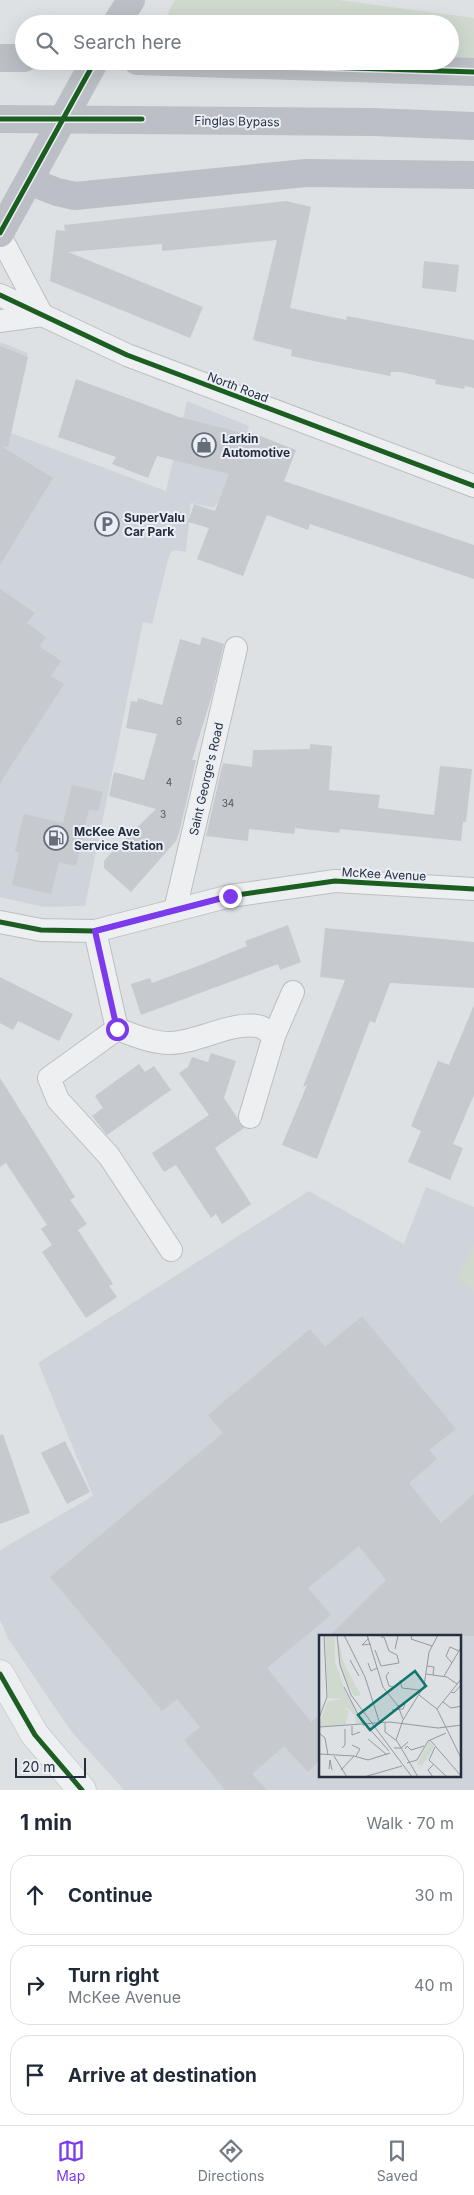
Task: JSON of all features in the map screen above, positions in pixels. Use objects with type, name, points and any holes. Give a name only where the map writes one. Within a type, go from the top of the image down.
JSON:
[{"type":"main road","points":[[0,58],[15,58]]},
{"type":"main road","points":[[0,234],[90,70]]},
{"type":"main road","points":[[413,70],[474,72]]},
{"type":"main road","name":"Finglas Bypass","points":[[0,118],[373,122],[474,126]]},
{"type":"main road","points":[[29,181],[57,192],[75,196],[306,173],[474,175]]},
{"type":"street","points":[[0,234],[42,315],[0,321]]},
{"type":"street","name":"North Road","points":[[0,295],[127,355],[474,486]]},
{"type":"street","name":"Saint George's Road","points":[[175,910],[236,648]]},
{"type":"street","name":"McKee Avenue","points":[[0,922],[40,930],[95,931],[230,896],[335,881],[474,889]]},
{"type":"street","points":[[95,931],[117,1029]]},
{"type":"street","points":[[250,1117],[274,1036],[293,992]]},
{"type":"street","points":[[117,1029],[154,1042],[170,1043],[192,1040],[240,1026],[260,1027],[274,1036]]},
{"type":"street","points":[[117,1029],[49,1078],[58,1100],[109,1156],[171,1250]]},
{"type":"street","points":[[0,1674],[35,1735],[82,1790]]},
{"type":"shaded area","points":[[175,0],[338,0],[451,15],[167,15]]},
{"type":"shaded area","points":[[459,16],[474,18],[474,62],[459,61]]},
{"type":"shaded area","points":[[0,342],[28,353],[11,433],[166,491],[187,401],[249,426],[224,493],[214,508],[191,503],[186,552],[173,550],[169,556],[152,624],[143,622],[85,906],[44,907],[0,897]]},
{"type":"shaded area","points":[[426,1187],[474,1207],[474,1790],[124,1790],[71,1731],[9,1640],[0,1620],[0,1550],[93,1496],[38,1363],[309,1191],[404,1244]]},
{"type":"shaded area","points":[[474,1246],[474,1292],[457,1278]]},
{"type":"building","points":[[286,201],[311,207],[290,308],[346,320],[347,316],[474,340],[474,388],[465,386],[464,389],[435,384],[436,380],[400,372],[391,372],[390,376],[314,361],[291,356],[292,350],[253,340],[277,240],[162,251],[162,244],[68,252],[203,307],[190,338],[50,281],[56,230],[65,231],[64,225]]},
{"type":"building","points":[[424,261],[459,265],[456,292],[422,288]]},
{"type":"building","points":[[0,346],[28,357],[8,447],[1,446],[53,478],[0,565]]},
{"type":"building","points":[[76,379],[179,417],[246,434],[248,431],[296,450],[284,481],[474,545],[474,579],[310,524],[308,530],[267,515],[243,576],[197,559],[209,528],[188,522],[194,504],[215,511],[229,474],[157,456],[148,478],[112,464],[116,457],[58,437]]},
{"type":"building","points":[[0,589],[35,613],[27,623],[46,637],[39,646],[61,661],[51,676],[64,684],[0,783]]},
{"type":"building","points":[[202,637],[224,644],[212,695],[192,760],[196,760],[179,833],[176,841],[131,892],[104,868],[104,861],[156,809],[109,796],[114,772],[144,780],[157,734],[126,728],[131,701],[137,702],[138,698],[162,705],[180,639],[200,645]]},
{"type":"building","points":[[310,744],[332,746],[329,790],[380,795],[378,808],[434,815],[440,766],[472,769],[466,822],[463,822],[461,841],[340,829],[339,833],[295,828],[294,834],[249,829],[248,841],[206,836],[223,763],[252,767],[253,750],[310,749]]},
{"type":"building","points":[[72,785],[103,792],[98,811],[89,809],[76,866],[59,862],[51,894],[12,885],[19,853],[15,851],[24,814],[63,823]]},
{"type":"building","points":[[288,925],[301,962],[280,970],[278,964],[141,1015],[131,984],[150,978],[152,983],[198,966],[247,946],[245,941]]},
{"type":"building","points":[[325,928],[474,942],[474,988],[390,983],[375,1023],[370,1021],[317,1159],[282,1145],[307,1085],[303,1087],[345,980],[320,977]]},
{"type":"building","points":[[0,977],[73,1014],[59,1041],[18,1021],[13,1030],[0,1023]]},
{"type":"building","points":[[474,1005],[474,1095],[453,1144],[463,1148],[450,1180],[408,1162],[421,1131],[411,1126],[438,1061],[449,1065]]},
{"type":"building","points":[[211,1053],[236,1061],[224,1098],[244,1128],[215,1148],[251,1204],[222,1224],[216,1214],[211,1218],[176,1165],[164,1172],[152,1153],[209,1115],[179,1073],[188,1067],[192,1057],[208,1062]]},
{"type":"building","points":[[139,1064],[145,1072],[154,1066],[171,1090],[107,1135],[92,1116],[103,1108],[95,1096]]},
{"type":"building","points":[[0,1078],[75,1197],[70,1200],[87,1224],[78,1230],[113,1284],[109,1286],[117,1297],[86,1318],[42,1252],[52,1245],[41,1229],[47,1225],[6,1163],[0,1167]]},
{"type":"building","points":[[362,1316],[456,1429],[429,1450],[437,1459],[409,1483],[441,1523],[474,1494],[474,1636],[330,1635],[386,1580],[359,1546],[308,1588],[331,1615],[267,1668],[311,1722],[319,1715],[319,1761],[308,1772],[284,1746],[252,1774],[267,1790],[225,1790],[184,1740],[200,1727],[177,1699],[162,1711],[50,1577],[223,1433],[208,1415],[310,1329],[325,1347]]},
{"type":"building","points":[[3,1434],[30,1513],[0,1524],[0,1435]]},
{"type":"building","points":[[65,1441],[90,1492],[67,1504],[41,1453]]},
{"type":"cycle path","points":[[0,233],[90,70]]},
{"type":"cycle path","points":[[413,70],[474,72]]},
{"type":"cycle path","points":[[0,119],[142,119]]},
{"type":"cycle path","points":[[0,295],[127,355],[474,486]]},
{"type":"cycle path","points":[[0,922],[41,930],[95,931],[230,896],[335,881],[474,889]]},
{"type":"cycle path","points":[[0,1674],[35,1735],[82,1790]]},
{"type":"place","name":"Larkin Automotive","points":[[204,445]]},
{"type":"place","name":"SuperValu Car Park","points":[[107,524]]},
{"type":"place","name":"McKee Ave Service Station","points":[[56,838]]},
{"type":"route","points":[[117,1029],[95,931],[230,896]]}]
